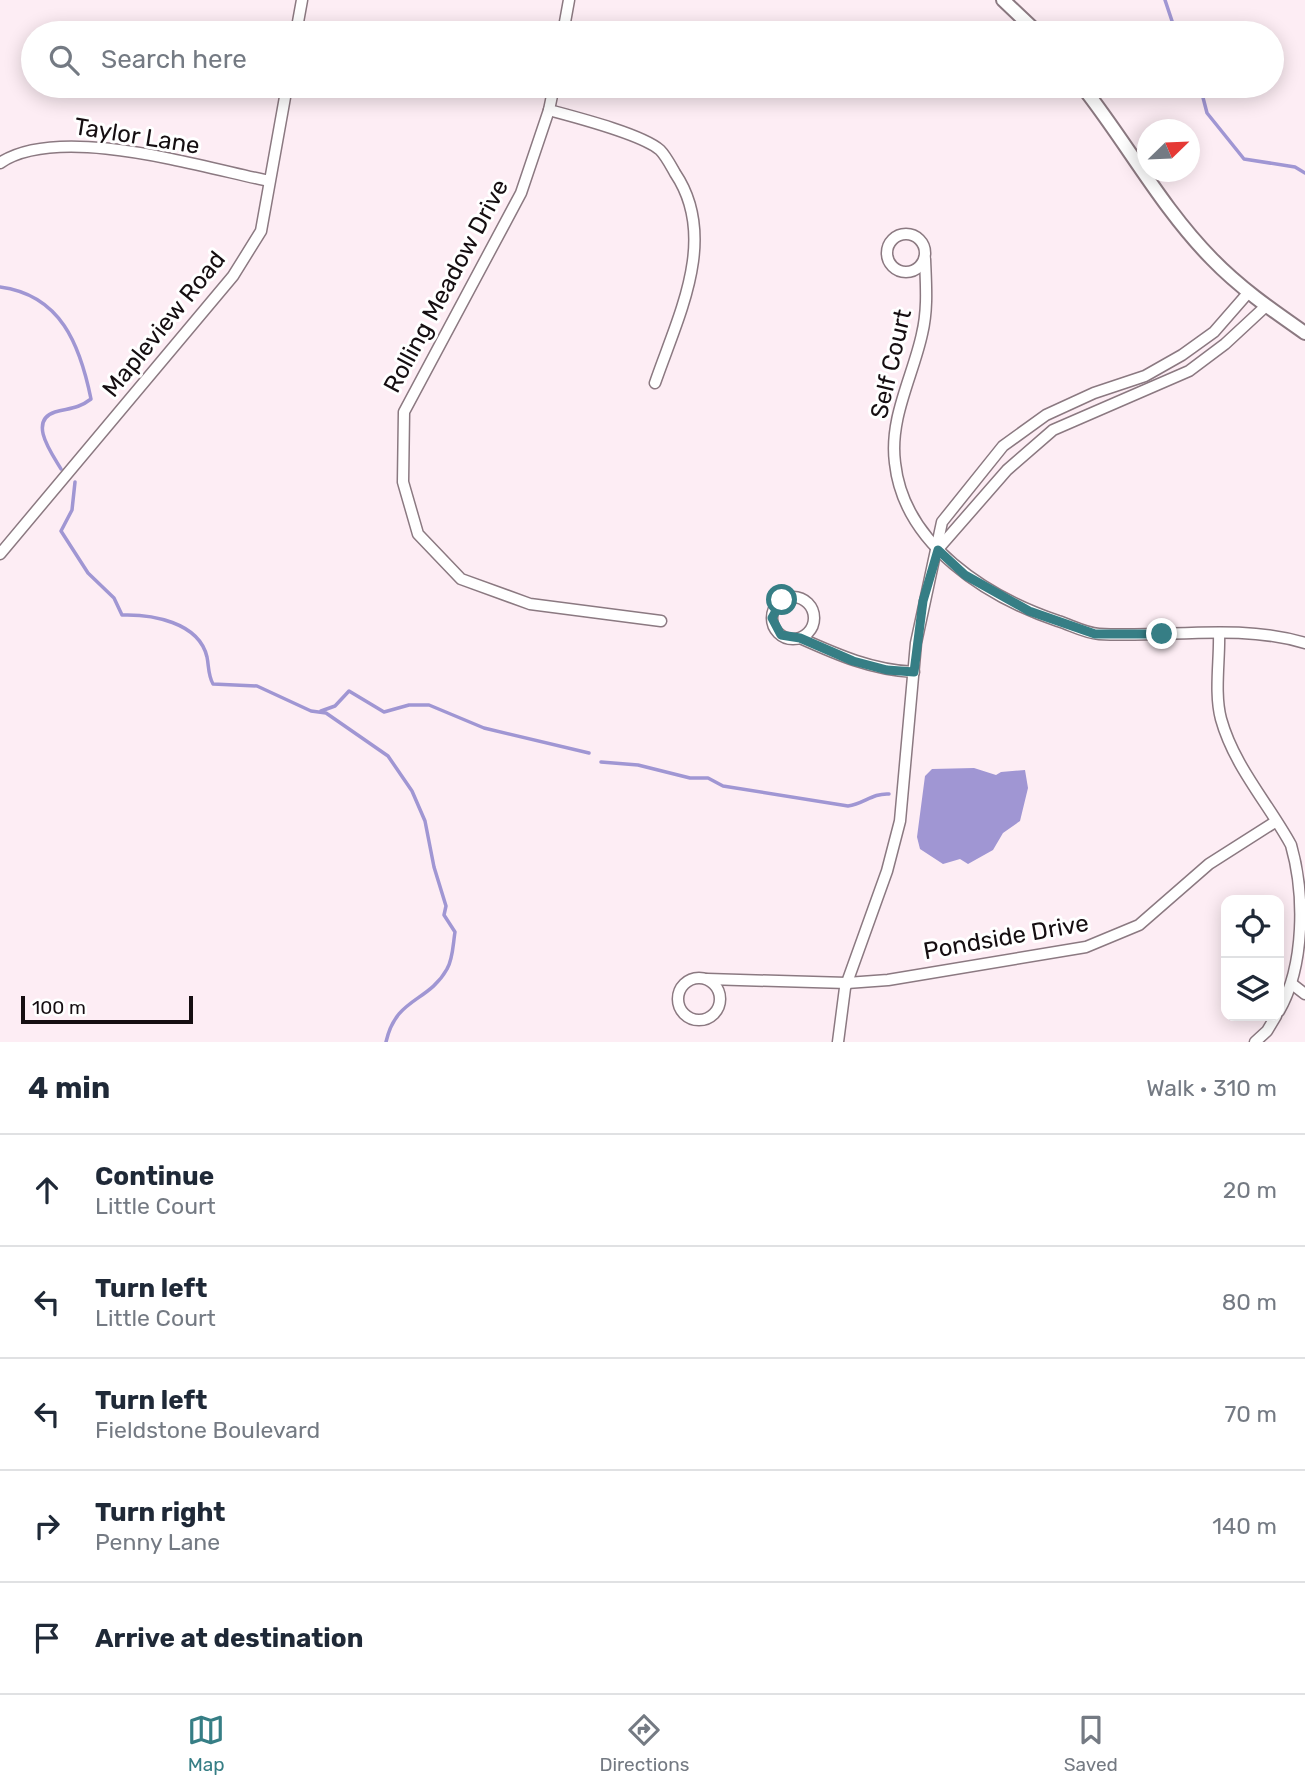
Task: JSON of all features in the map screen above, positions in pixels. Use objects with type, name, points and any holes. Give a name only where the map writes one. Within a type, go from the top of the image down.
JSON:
[{"type":"street","points":[[298,21],[302,0]]},
{"type":"street","points":[[565,21],[569,0]]},
{"type":"street","points":[[1003,0],[1025,21]]},
{"type":"street","name":"Mapleview Road","points":[[0,554],[233,276],[261,231],[285,98]]},
{"type":"street","name":"Rolling Meadow Drive","points":[[552,98],[521,193],[404,412],[402,482],[418,534],[461,579],[530,604],[662,621]]},
{"type":"street","points":[[1091,98],[1178,220],[1212,260],[1248,293],[1305,333]]},
{"type":"street","points":[[549,110],[602,124],[660,150],[689,194],[695,242],[691,278],[655,383]]},
{"type":"street","name":"Taylor Lane","points":[[0,163],[28,151],[63,145],[146,156],[269,181]]},
{"type":"street","name":"Self Court","points":[[925,260],[911,272],[898,271],[887,257],[888,244],[897,235],[910,234],[921,241],[925,260],[927,305],[922,335],[897,421],[894,463],[909,509],[938,550],[965,575],[1029,611],[1095,634],[1278,635],[1305,643]]},
{"type":"street","points":[[838,1042],[847,984],[887,871],[900,821],[923,601],[943,522],[1003,446],[1046,415],[1094,393],[1145,376],[1182,355],[1214,332],[1248,293]]},
{"type":"street","points":[[938,550],[1007,470],[1053,430],[1189,371],[1225,344],[1266,306]]},
{"type":"street","points":[[800,638],[810,629],[812,610],[802,600],[782,600],[773,611],[773,625],[781,635],[800,638],[853,661],[887,670],[914,672]]},
{"type":"street","points":[[1219,633],[1220,717],[1236,758],[1291,846],[1300,867],[1303,887],[1302,944],[1292,985],[1284,1001]]},
{"type":"street","name":"Pondside Drive","points":[[707,979],[718,988],[719,1007],[703,1020],[690,1018],[678,1001],[681,987],[692,978],[847,984],[888,980],[1086,947],[1118,936],[1139,925],[1209,864],[1275,822]]},
{"type":"street","points":[[1292,985],[1305,994]]},
{"type":"street","points":[[1255,1042],[1273,1021]]},
{"type":"shaded area","points":[[974,768],[996,775],[1001,772],[1025,770],[1028,788],[1020,821],[1003,833],[993,850],[968,864],[960,859],[943,864],[920,849],[917,837],[925,776],[932,769]]},
{"type":"waterway","points":[[1165,0],[1172,21]]},
{"type":"waterway","points":[[1203,98],[1207,113],[1244,159],[1295,167],[1305,173]]},
{"type":"waterway","points":[[0,287],[38,300],[53,312],[64,326],[81,360],[91,399],[78,406],[55,412],[47,416],[43,423],[44,439],[61,469]]},
{"type":"waterway","points":[[75,482],[72,510],[61,531],[88,573],[114,598],[122,615],[146,616],[172,622],[184,628],[202,645],[213,684],[257,686],[311,711],[326,713],[388,756],[412,791],[425,821],[434,867],[446,906],[444,915],[455,932],[452,956],[447,969],[431,988],[397,1016],[386,1042]]},
{"type":"waterway","points":[[321,711],[335,706],[349,691],[384,712],[409,705],[429,705],[484,728],[589,753]]},
{"type":"waterway","points":[[601,762],[638,765],[690,778],[708,778],[723,786],[848,806],[878,795],[889,794]]},
{"type":"route","points":[[782,600],[776,605],[772,618],[776,631],[781,635],[800,638],[853,661],[887,670],[914,672],[923,601],[938,550],[965,575],[1029,611],[1095,634],[1162,634]]}]
